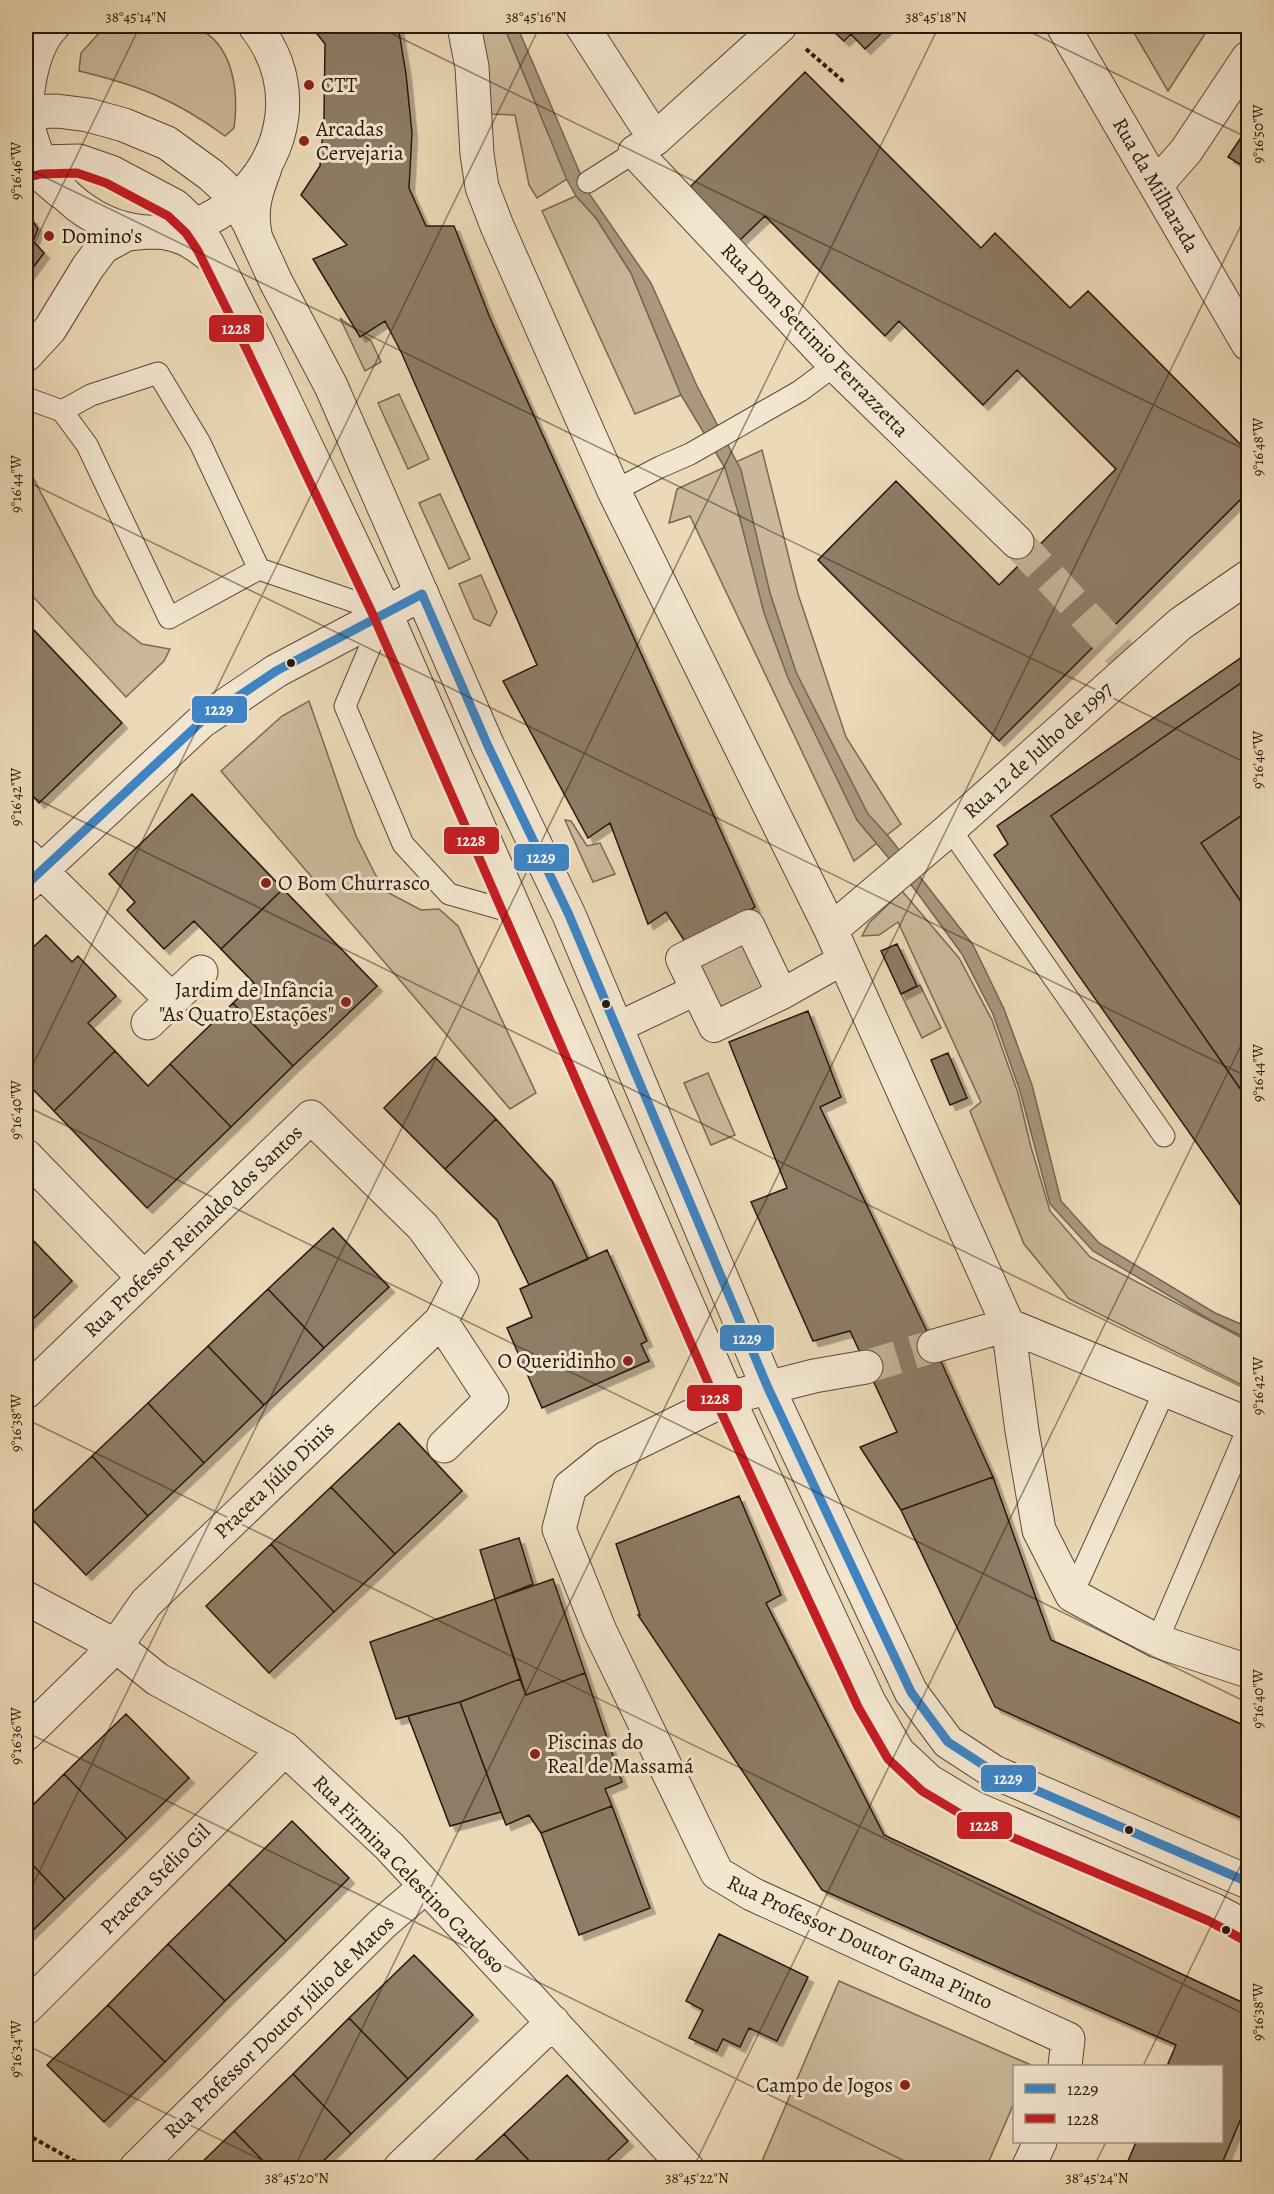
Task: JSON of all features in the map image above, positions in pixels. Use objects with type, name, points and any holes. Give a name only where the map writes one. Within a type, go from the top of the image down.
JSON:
[{"type":"street","points":[[30,166],[31,138],[27,93],[53,26]]},
{"type":"street","points":[[247,220],[281,127],[281,84],[268,42],[255,26]]},
{"type":"street","points":[[464,26],[472,67],[477,153],[482,187],[497,226],[614,491],[831,930],[1008,1325],[1022,1431],[1039,1530],[1072,1595],[1157,1641],[1248,1671]]},
{"type":"street","name":"Rua Dom Settimio Ferrazzetta","points":[[582,26],[645,145],[835,365],[1017,542]]},
{"type":"street","points":[[645,145],[780,26]]},
{"type":"street","name":"Rua da Milharada","points":[[1063,26],[1248,344]]},
{"type":"street","points":[[1157,184],[1186,151],[1248,58]]},
{"type":"street","points":[[27,93],[57,111],[77,113],[124,124],[167,143],[211,175],[247,220],[276,282],[331,386],[488,746],[569,915],[768,1388],[911,1692],[948,1742],[994,1772],[1248,1882]]},
{"type":"street","points":[[30,166],[79,161],[111,172],[175,206],[195,225],[208,245],[385,612],[728,1398],[869,1702],[898,1752],[929,1781],[974,1808],[1214,1910],[1248,1928]]},
{"type":"street","points":[[30,166],[90,214],[123,228],[177,234],[195,243],[208,254],[221,272]]},
{"type":"street","points":[[61,192],[77,214],[87,240],[88,267]]},
{"type":"street","points":[[26,356],[50,329],[103,246],[128,234],[159,232],[195,225],[217,215],[247,220]]},
{"type":"street","name":"Rua 12 de Julho de 1997","points":[[831,930],[950,829],[1180,624],[1248,577]]},
{"type":"street","points":[[171,999],[30,871],[202,721],[276,671],[422,594]]},
{"type":"street","points":[[782,994],[748,926],[681,959],[714,1027],[782,994],[844,959]]},
{"type":"street","points":[[147,1023],[201,972]]},
{"type":"street","points":[[616,1028],[696,990]]},
{"type":"street","name":"Rua Professor Reinaldo dos Santos","points":[[26,1392],[310,1117],[423,1227],[462,1281],[441,1320]]},
{"type":"street","points":[[26,1156],[144,1278]]},
{"type":"street","points":[[441,1320],[492,1399],[444,1446]]},
{"type":"street","name":"Praceta Júlio Dinis","points":[[26,1734],[116,1646],[146,1603],[441,1320]]},
{"type":"street","points":[[934,1346],[1008,1325],[1248,1426]]},
{"type":"street","name":"Rua Professor Doutor Gama Pinto","points":[[866,1367],[814,1376],[728,1398],[606,1458],[570,1488],[559,1529],[600,1631],[717,1873],[752,1894],[1068,2039],[1065,2065]]},
{"type":"street","name":"Rua Firmina Celestino Cardoso","points":[[26,1598],[116,1646],[157,1678],[285,1749],[389,1846],[686,2168]]},
{"type":"street","name":"Praceta Stélio Gil","points":[[26,2008],[285,1749]]},
{"type":"street","name":"Rua Professor Doutor Júlio de Matos","points":[[136,2169],[384,1923],[425,1887]]},
{"type":"street","points":[[400,2169],[553,2022]]},
{"type":"street","points":[[1028,2169],[1040,2143]]},
{"type":"lane","points":[[588,182],[645,145]]},
{"type":"lane","points":[[614,491],[700,448],[800,391],[835,365]]},
{"type":"lane","points":[[62,411],[91,395],[158,373],[200,443],[259,568],[385,612],[345,706],[403,844],[449,894],[516,913]]},
{"type":"lane","points":[[26,398],[62,411],[87,445],[169,618],[259,568]]},
{"type":"lane","points":[[950,829],[1164,1136]]},
{"type":"lane","points":[[1072,1595],[1165,1390]]},
{"type":"lane","points":[[1157,1641],[1248,1426]]},
{"type":"path","points":[[780,26],[844,81]]},
{"type":"path","points":[[26,2134],[87,2169]]},
{"type":"shaded area","points":[[189,25],[208,34],[226,56],[231,70],[236,99],[234,128],[225,136],[207,123],[156,95],[79,71],[81,53],[100,32],[110,26]]},
{"type":"shaded area","points":[[479,26],[504,26],[567,179],[537,198],[529,185],[515,115],[490,114]]},
{"type":"shaded area","points":[[504,26],[517,26],[588,192],[651,283],[697,386],[741,470],[770,593],[796,672],[868,814],[889,837],[973,945],[1004,1009],[1032,1085],[1061,1201],[1099,1243],[1215,1313],[1248,1327],[1248,1339],[1212,1321],[1093,1251],[1050,1204],[1020,1091],[993,1014],[962,954],[916,891],[857,820],[788,678],[764,613],[725,468],[681,395],[631,273],[596,218],[576,196],[567,180]]},
{"type":"shaded area","points":[[1130,26],[1210,26],[1168,91]]},
{"type":"shaded area","points":[[576,196],[596,218],[631,273],[681,395],[635,414],[542,211]]},
{"type":"shaded area","points":[[340,318],[371,341],[381,362],[365,371]]},
{"type":"shaded area","points":[[399,394],[429,459],[408,469],[378,403]]},
{"type":"shaded area","points":[[762,450],[798,594],[846,737],[901,824],[854,861],[690,516],[669,523],[677,489]]},
{"type":"shaded area","points":[[26,464],[95,596],[116,624],[142,644],[170,649],[164,661],[126,697],[26,589]]},
{"type":"shaded area","points":[[440,494],[470,559],[449,569],[419,503]]},
{"type":"shaded area","points":[[481,575],[497,612],[490,626],[474,619],[459,584]]},
{"type":"shaded area","points":[[309,701],[356,836],[383,890],[421,910],[439,909],[458,926],[536,1093],[510,1109],[221,771],[282,716]]},
{"type":"shaded area","points":[[565,820],[571,821],[587,846],[600,843],[615,874],[593,882]]},
{"type":"shaded area","points":[[902,891],[959,958],[992,1020],[1018,1093],[1050,1211],[1090,1257],[1248,1341],[1248,1388],[1069,1299],[1024,1244],[970,1111],[981,1102],[898,922],[879,935],[862,936],[869,923]]},
{"type":"shaded area","points":[[749,925],[782,994],[714,1027],[681,959]]},
{"type":"shaded area","points":[[920,985],[941,1028],[922,1038],[901,994]]},
{"type":"shaded area","points":[[708,1073],[735,1135],[711,1145],[684,1083]]},
{"type":"shaded area","name":"Campo de Jogos","points":[[839,1981],[1031,2065],[1013,2065],[1013,2105],[986,2168],[759,2168]]},
{"type":"building","points":[[311,26],[398,26],[412,133],[409,188],[426,226],[454,226],[490,318],[755,907],[689,948],[666,912],[648,924],[610,823],[588,838],[503,681],[537,665],[402,354],[385,321],[360,337],[313,259],[347,245],[301,195],[320,166],[324,117],[325,44]]},
{"type":"building","points":[[828,26],[889,26],[865,49],[851,34],[844,41]]},
{"type":"building","points":[[805,72],[981,248],[995,233],[1070,308],[1088,291],[1248,452],[1248,492],[999,741],[818,560],[896,481],[999,585],[1116,469],[1017,370],[983,405],[899,321],[885,336],[765,216],[740,240],[689,188]]},
{"type":"building","points":[[1248,127],[1248,169],[1228,157]]},
{"type":"building","points":[[26,218],[31,218],[38,229],[33,241],[44,253],[26,277]]},
{"type":"building","points":[[30,626],[122,723],[39,803],[26,788],[26,630]]},
{"type":"building","points":[[1248,653],[1248,1216],[994,855],[1008,844],[997,826]]},
{"type":"building","points":[[1248,678],[1248,811],[1201,843],[1248,912],[1248,1100],[1051,816]]},
{"type":"building","points":[[192,794],[283,889],[221,949],[194,921],[164,949],[127,910],[135,902],[109,874]]},
{"type":"building","points":[[283,889],[377,986],[293,1066],[233,1003],[254,983],[221,949]]},
{"type":"building","points":[[46,935],[72,962],[78,956],[116,996],[88,1023],[115,1051],[54,1111],[26,1082],[26,954]]},
{"type":"building","points":[[897,944],[917,986],[901,994],[881,951]]},
{"type":"building","points":[[233,1003],[293,1066],[231,1127],[170,1064]]},
{"type":"building","points":[[808,1011],[841,1097],[820,1107],[934,1346],[993,1477],[901,1510],[860,1447],[897,1432],[850,1331],[813,1341],[751,1202],[787,1188],[729,1042]]},
{"type":"building","points":[[115,1051],[148,1086],[170,1064],[231,1127],[147,1208],[54,1111]]},
{"type":"building","points":[[948,1053],[967,1098],[950,1105],[931,1060]]},
{"type":"building","points":[[435,1057],[496,1119],[445,1169],[384,1108]]},
{"type":"building","points":[[496,1119],[552,1181],[588,1259],[529,1285],[497,1220],[445,1169]]},
{"type":"building","points":[[333,1228],[389,1287],[324,1348],[268,1289]]},
{"type":"building","points":[[26,1233],[72,1281],[26,1326]]},
{"type":"building","points":[[607,1250],[647,1341],[641,1344],[649,1361],[542,1408],[507,1328],[532,1317],[520,1289]]},
{"type":"building","points":[[268,1289],[324,1348],[264,1405],[208,1346]]},
{"type":"building","points":[[208,1346],[264,1405],[204,1463],[148,1403]]},
{"type":"building","points":[[148,1403],[204,1463],[148,1516],[92,1456]]},
{"type":"building","points":[[399,1423],[462,1491],[395,1554],[331,1487]]},
{"type":"building","points":[[92,1456],[148,1516],[86,1575],[29,1516]]},
{"type":"building","points":[[993,1477],[1051,1640],[1248,1727],[1248,1821],[995,1707],[901,1510]]},
{"type":"building","points":[[331,1487],[395,1554],[334,1612],[271,1544]]},
{"type":"building","points":[[739,1496],[781,1595],[766,1603],[884,1835],[1248,2005],[1248,2102],[1220,2168],[1125,2168],[1136,2143],[1223,2143],[1223,2065],[1167,2065],[1176,2045],[822,1890],[638,1615],[640,1615],[616,1544]]},
{"type":"building","points":[[519,1538],[533,1584],[495,1599],[480,1550]]},
{"type":"building","points":[[271,1544],[334,1612],[269,1673],[206,1606]]},
{"type":"building","points":[[553,1579],[585,1673],[526,1695],[495,1599]]},
{"type":"building","points":[[495,1599],[520,1679],[460,1702],[396,1719],[370,1642]]},
{"type":"building","points":[[585,1673],[622,1782],[605,1789],[612,1806],[541,1833],[529,1815],[506,1825],[460,1702],[520,1679],[526,1695]]},
{"type":"building","points":[[460,1702],[501,1812],[450,1826],[408,1716]]},
{"type":"building","points":[[126,1714],[189,1778],[127,1839],[64,1774]]},
{"type":"building","points":[[64,1774],[127,1839],[65,1899],[26,1858],[26,1812]]},
{"type":"building","points":[[612,1806],[650,1908],[579,1935],[541,1833]]},
{"type":"building","points":[[292,1821],[349,1878],[286,1941],[229,1884]]},
{"type":"building","points":[[26,1858],[65,1899],[26,1937]]},
{"type":"building","points":[[229,1884],[286,1941],[225,2001],[168,1944]]},
{"type":"building","points":[[719,1934],[808,1977],[777,2041],[749,2028],[740,2047],[723,2039],[717,2051],[689,2038],[703,2010],[686,2001]]},
{"type":"building","points":[[168,1944],[225,2001],[165,2062],[108,2005]]},
{"type":"building","points":[[414,1955],[473,2015],[408,2079],[349,2018]]},
{"type":"building","points":[[108,2005],[165,2062],[104,2122],[47,2065]]},
{"type":"building","points":[[349,2018],[408,2079],[351,2134],[293,2074]]},
{"type":"building","points":[[293,2074],[351,2134],[316,2168],[270,2168],[234,2131]]},
{"type":"building","points":[[567,2075],[628,2141],[599,2168],[536,2168],[504,2134]]},
{"type":"building","points":[[234,2131],[270,2168],[196,2168]]},
{"type":"building","points":[[504,2134],[536,2168],[467,2168]]},
{"type":"tunnel","points":[[1017,542],[1132,666]]},
{"type":"tunnel","points":[[866,1367],[934,1346]]},
{"type":"transit line","name":"1228","points":[[29,177],[41,174],[77,173],[106,183],[168,216],[186,233],[198,251],[374,617],[717,1403],[858,1707],[888,1759],[922,1791],[969,1819],[1209,1921],[1242,1939]]},
{"type":"transit line","name":"1229","points":[[26,885],[202,721],[276,671],[422,594],[488,746],[569,915],[768,1388],[911,1692],[948,1742],[994,1772],[1248,1882]]},
{"type":"place","name":"CTT","points":[[309,85]]},
{"type":"place","name":"Arcadas Cervejaria","points":[[304,141]]},
{"type":"place","name":"Domino's","points":[[49,236]]},
{"type":"place","name":"O Bom Churrasco","points":[[266,883]]},
{"type":"place","name":"Jardim de Infância \"As Quatro Estações\"","points":[[346,1002]]},
{"type":"place","name":"O Queridinho","points":[[628,1361]]},
{"type":"place","name":"Piscinas do Real de Massamá","points":[[535,1754]]},
{"type":"place","name":"Campo de Jogos","points":[[905,2085]]}]
